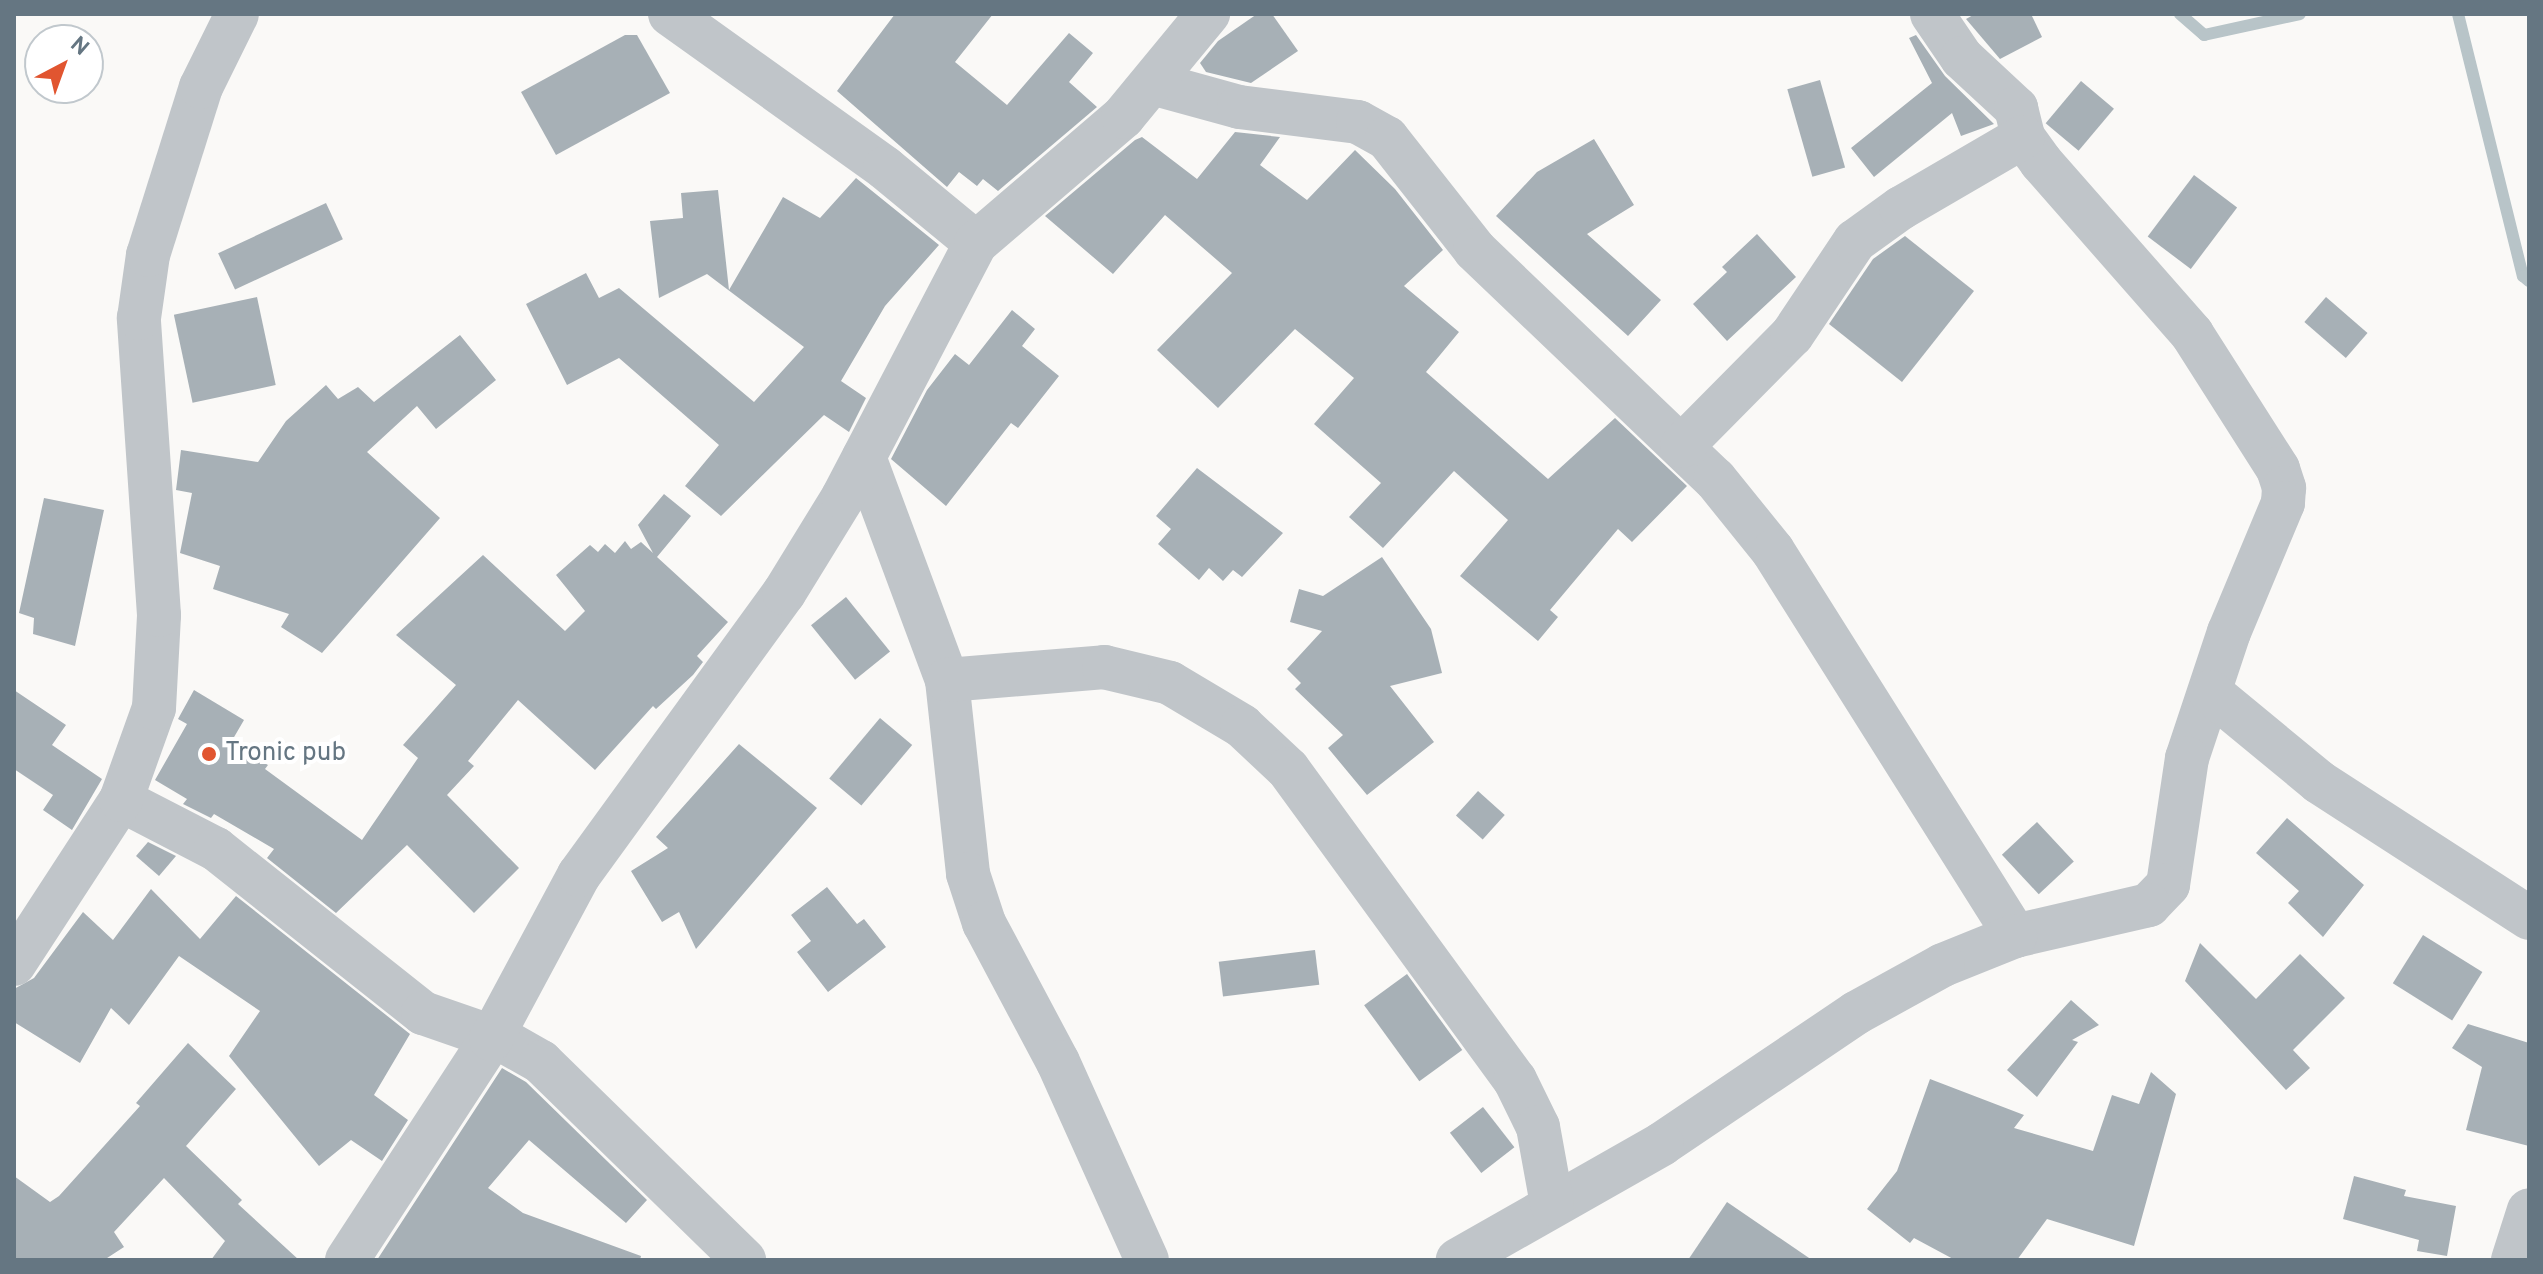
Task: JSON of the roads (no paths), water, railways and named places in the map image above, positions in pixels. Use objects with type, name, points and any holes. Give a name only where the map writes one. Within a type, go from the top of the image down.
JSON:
[{"type":"street","points":[[14,964],[121,800],[154,708],[157,646],[139,318],[146,271],[201,87],[237,14]]},
{"type":"street","points":[[670,14],[885,168],[976,243]]},
{"type":"street","points":[[347,1260],[491,1039],[579,875],[784,593],[864,457],[976,243],[1123,117],[1208,14]]},
{"type":"street","points":[[1458,1260],[1662,1144],[1856,1013],[1943,965],[2015,936],[2131,910],[2160,898],[2168,885],[2179,785],[2210,692],[2283,503],[2278,469],[2192,334],[2023,137],[2016,108],[1962,58],[1932,14]]},
{"type":"street","points":[[1152,83],[1239,107],[1334,117],[1377,128],[1475,250],[1682,446],[1773,551],[2015,936]]},
{"type":"street","points":[[1682,446],[1792,335],[1855,241],[1901,208],[2023,137]]},
{"type":"street","points":[[864,457],[947,680],[968,874],[984,923],[1058,1062],[1147,1260]]},
{"type":"street","points":[[947,680],[1104,667],[1170,683],[1242,726],[1288,769],[1515,1080],[1538,1127],[1552,1204]]},
{"type":"street","points":[[2210,692],[2319,782],[2529,918]]},
{"type":"street","points":[[121,800],[216,849],[408,1004],[541,1062],[744,1260]]},
{"type":"street","points":[[2513,1260],[2529,1210]]},
{"type":"waterway","points":[[2180,14],[2204,35],[2300,14]]},
{"type":"waterway","points":[[2458,14],[2523,276],[2529,281]]},
{"type":"place","name":"Tronic pub","points":[[209,754]]}]
